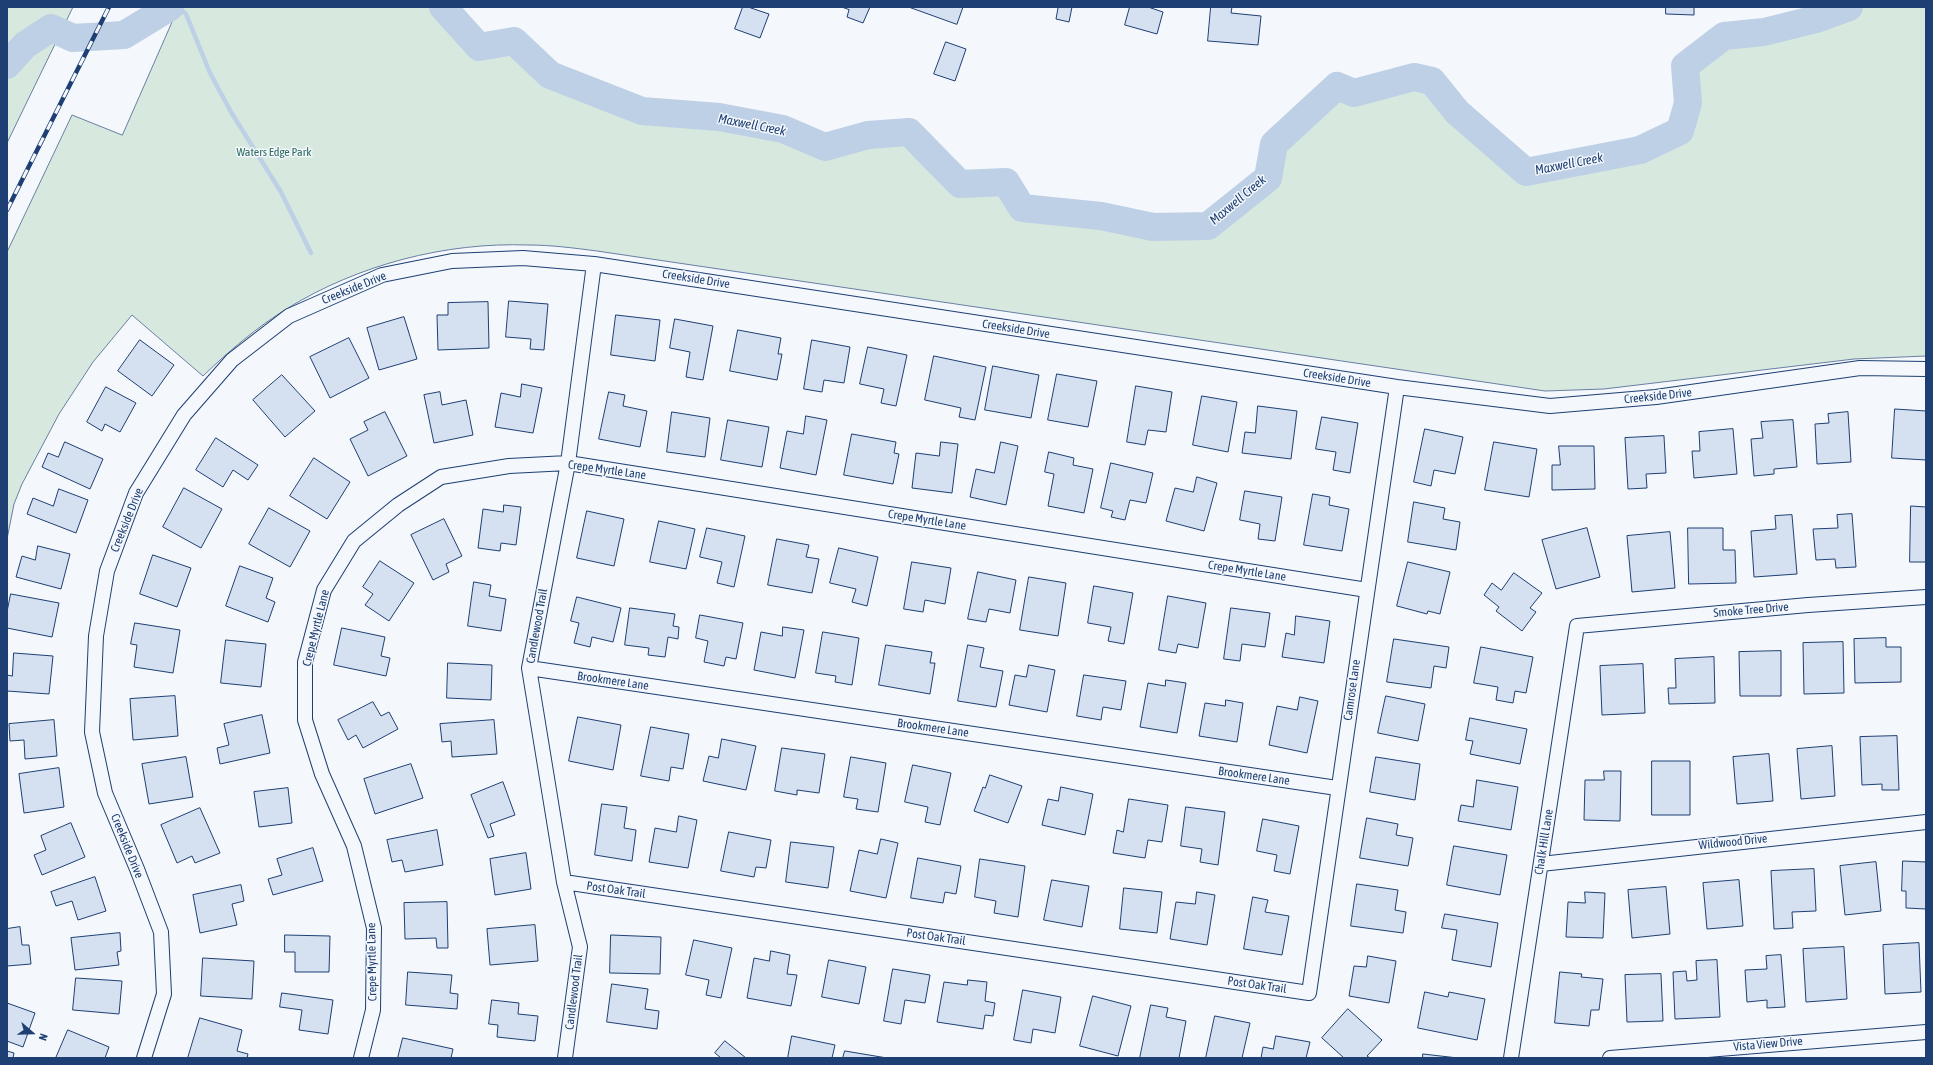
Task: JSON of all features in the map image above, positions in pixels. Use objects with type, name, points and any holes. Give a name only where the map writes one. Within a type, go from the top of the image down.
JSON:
[{"type":"street","name":"Creekside Drive","points":[[144,1058],[164,994],[160,932],[137,869],[105,793],[92,732],[96,636],[107,571],[136,493],[184,415],[232,360],[289,316],[382,275],[452,261],[523,258],[594,264],[1397,387],[1550,406],[1656,397],[1860,368],[1926,369]]},
{"type":"street","name":"Candlewood Trail","points":[[565,1058],[580,947],[564,882],[529,668],[568,463],[594,264]]},
{"type":"street","name":"Camrose Lane","points":[[1309,993],[1337,788],[1397,387]]},
{"type":"street","name":"Crepe Myrtle Lane","points":[[360,1058],[373,1010],[374,928],[354,846],[322,774],[305,720],[305,662],[324,590],[354,540],[398,505],[441,477],[509,466],[568,463],[1367,590]]},
{"type":"street","name":"Smoke Tree Drive","points":[[1577,626],[1808,605],[1926,597]]},
{"type":"street","name":"Chalk Hill Lane","points":[[1511,1058],[1577,626]]},
{"type":"street","name":"Brookmere Lane","points":[[529,668],[1337,788]]},
{"type":"street","name":"Wildwood Drive","points":[[1541,864],[1926,822]]},
{"type":"street","name":"Post Oak Trail","points":[[564,882],[1309,993]]},
{"type":"street","name":"Vista View Drive","points":[[1610,1058],[1720,1053],[1926,1032]]},
{"type":"green space","points":[[7,7],[73,7],[7,143]]},
{"type":"green space","name":"Waters Edge Park","points":[[179,7],[443,7],[479,47],[514,41],[550,75],[642,111],[719,117],[783,129],[825,147],[868,135],[909,132],[960,184],[1006,182],[1023,208],[1101,216],[1153,227],[1208,226],[1268,179],[1274,144],[1337,86],[1354,93],[1414,77],[1432,81],[1457,112],[1526,172],[1640,150],[1680,131],[1688,103],[1685,66],[1724,36],[1764,32],[1816,19],[1849,7],[1926,7],[1926,356],[1854,359],[1604,389],[1545,391],[597,251],[537,245],[497,245],[465,248],[434,252],[373,268],[315,293],[288,308],[254,331],[203,376],[132,315],[93,362],[59,414],[22,484],[14,504],[7,539],[7,252],[72,115],[122,135]]},
{"type":"building","points":[[743,7],[748,7],[769,14],[760,38],[735,29]]},
{"type":"building","points":[[842,7],[870,7],[863,23],[847,17],[849,10]]},
{"type":"building","points":[[909,7],[963,7],[957,24]]},
{"type":"building","points":[[1053,7],[1072,7],[1069,22],[1056,19],[1058,8]]},
{"type":"building","points":[[1130,7],[1148,7],[1163,12],[1157,34],[1125,25]]},
{"type":"building","points":[[1211,7],[1232,7],[1231,13],[1261,16],[1258,45],[1208,41]]},
{"type":"building","points":[[1666,7],[1694,7],[1694,15],[1666,14]]},
{"type":"building","points":[[946,42],[966,49],[955,81],[934,74]]},
{"type":"building","points":[[509,301],[548,304],[544,350],[530,349],[531,339],[506,337]]},
{"type":"building","points":[[488,302],[489,348],[438,350],[437,315],[448,315],[448,303]]},
{"type":"building","points":[[616,315],[660,320],[655,361],[611,355]]},
{"type":"building","points":[[404,317],[417,359],[379,370],[367,328]]},
{"type":"building","points":[[675,319],[713,326],[703,380],[686,377],[690,352],[670,348]]},
{"type":"building","points":[[738,330],[781,338],[778,354],[782,354],[777,380],[730,371]]},
{"type":"building","points":[[349,338],[369,378],[330,398],[310,357]]},
{"type":"building","points":[[140,340],[174,365],[152,396],[118,371]]},
{"type":"building","points":[[812,340],[850,347],[844,383],[824,380],[822,392],[804,389]]},
{"type":"building","points":[[868,347],[907,355],[896,406],[881,403],[884,389],[860,384]]},
{"type":"building","points":[[934,356],[986,367],[975,420],[959,417],[961,408],[925,400]]},
{"type":"building","points":[[993,366],[1039,375],[1031,418],[985,410]]},
{"type":"building","points":[[1057,374],[1097,381],[1088,427],[1048,420]]},
{"type":"building","points":[[282,375],[315,411],[285,437],[253,400]]},
{"type":"building","points":[[522,384],[542,388],[533,433],[495,427],[501,393],[520,397]]},
{"type":"building","points":[[1136,386],[1172,392],[1166,432],[1148,430],[1145,445],[1127,442]]},
{"type":"building","points":[[106,387],[136,403],[120,432],[105,424],[102,431],[87,422]]},
{"type":"building","points":[[440,392],[442,405],[466,400],[473,435],[434,443],[424,395]]},
{"type":"building","points":[[609,392],[625,395],[623,406],[647,411],[640,447],[599,439]]},
{"type":"building","points":[[1202,396],[1237,402],[1228,452],[1193,445]]},
{"type":"building","points":[[1258,406],[1297,411],[1291,459],[1242,453],[1245,432],[1255,433]]},
{"type":"building","points":[[1895,409],[1926,411],[1926,460],[1892,458]]},
{"type":"building","points":[[385,412],[407,456],[368,476],[350,439],[368,430],[364,422]]},
{"type":"building","points":[[672,412],[710,418],[705,457],[667,452]]},
{"type":"building","points":[[1848,412],[1851,462],[1817,464],[1815,424],[1829,423],[1828,414]]},
{"type":"building","points":[[806,416],[827,420],[816,475],[780,468],[787,431],[803,434]]},
{"type":"building","points":[[1322,417],[1358,423],[1350,473],[1333,470],[1336,452],[1316,449]]},
{"type":"building","points":[[728,420],[769,427],[762,467],[721,460]]},
{"type":"building","points":[[1793,420],[1797,467],[1774,469],[1774,474],[1754,476],[1751,439],[1763,438],[1761,422]]},
{"type":"building","points":[[1425,429],[1463,437],[1455,474],[1434,470],[1431,486],[1414,482]]},
{"type":"building","points":[[1733,429],[1737,474],[1694,478],[1692,451],[1700,451],[1699,432]]},
{"type":"building","points":[[852,434],[896,442],[894,453],[899,454],[893,484],[844,475]]},
{"type":"building","points":[[1664,436],[1666,473],[1646,474],[1647,488],[1628,489],[1625,438]]},
{"type":"building","points":[[216,438],[258,465],[248,480],[233,470],[223,487],[196,470]]},
{"type":"building","points":[[65,442],[103,459],[90,489],[42,467],[48,453],[58,457]]},
{"type":"building","points":[[941,442],[958,444],[952,493],[912,488],[916,453],[939,456]]},
{"type":"building","points":[[1001,442],[1018,446],[1006,505],[970,497],[976,469],[994,473]]},
{"type":"building","points":[[1494,442],[1537,449],[1529,497],[1485,490]]},
{"type":"building","points":[[1559,446],[1594,446],[1595,489],[1552,490],[1552,465],[1560,465]]},
{"type":"building","points":[[1049,452],[1074,458],[1073,465],[1093,469],[1084,513],[1048,506],[1054,474],[1045,472]]},
{"type":"building","points":[[314,458],[350,482],[327,519],[290,496]]},
{"type":"building","points":[[1111,463],[1153,473],[1146,503],[1130,500],[1125,520],[1111,517],[1113,511],[1101,508]]},
{"type":"building","points":[[1197,477],[1217,483],[1204,531],[1166,521],[1175,488],[1193,492]]},
{"type":"building","points":[[184,488],[222,509],[201,548],[163,527]]},
{"type":"building","points":[[59,489],[88,500],[76,533],[27,514],[33,498],[53,506]]},
{"type":"building","points":[[1245,491],[1282,497],[1275,541],[1258,539],[1260,524],[1240,520]]},
{"type":"building","points":[[1313,494],[1330,497],[1329,505],[1349,509],[1342,551],[1304,545]]},
{"type":"building","points":[[1414,502],[1445,508],[1443,519],[1460,522],[1456,550],[1408,542]]},
{"type":"building","points":[[504,505],[521,507],[516,545],[501,543],[500,551],[478,548],[483,509],[503,512]]},
{"type":"building","points":[[1911,506],[1926,507],[1926,562],[1910,562]]},
{"type":"building","points":[[269,508],[310,531],[290,567],[249,544]]},
{"type":"building","points":[[587,511],[624,519],[614,566],[577,558]]},
{"type":"building","points":[[1852,514],[1856,567],[1836,568],[1835,559],[1816,560],[1813,529],[1838,528],[1837,515]]},
{"type":"building","points":[[1792,515],[1797,574],[1754,577],[1751,531],[1776,529],[1775,516]]},
{"type":"building","points":[[444,519],[462,556],[446,564],[449,572],[433,580],[411,535]]},
{"type":"building","points":[[659,521],[695,529],[686,569],[650,562]]},
{"type":"building","points":[[707,528],[745,536],[734,587],[717,583],[722,562],[700,557]]},
{"type":"building","points":[[1587,528],[1600,577],[1556,589],[1542,540]]},
{"type":"building","points":[[1688,528],[1723,528],[1723,550],[1735,550],[1736,583],[1689,584]]},
{"type":"building","points":[[1670,532],[1675,588],[1632,592],[1627,536]]},
{"type":"building","points":[[777,539],[809,545],[806,557],[819,559],[812,593],[768,585]]},
{"type":"building","points":[[38,546],[70,554],[61,589],[16,577],[22,556],[35,560]]},
{"type":"building","points":[[839,548],[878,557],[867,606],[852,602],[856,589],[830,583]]},
{"type":"building","points":[[153,555],[191,568],[177,607],[140,594]]},
{"type":"building","points":[[380,561],[414,583],[389,621],[365,605],[373,594],[363,587]]},
{"type":"building","points":[[912,562],[951,568],[945,604],[925,600],[923,612],[904,609]]},
{"type":"building","points":[[1408,562],[1450,572],[1440,614],[1428,611],[1427,614],[1397,606]]},
{"type":"building","points":[[240,566],[273,578],[266,598],[275,602],[268,622],[226,606]]},
{"type":"building","points":[[978,572],[1016,580],[1010,613],[989,609],[986,622],[968,619]]},
{"type":"building","points":[[1514,573],[1542,593],[1530,608],[1536,612],[1522,631],[1496,611],[1499,607],[1484,595],[1492,583],[1501,590]]},
{"type":"building","points":[[1029,577],[1066,583],[1058,636],[1020,630]]},
{"type":"building","points":[[474,582],[491,585],[489,596],[506,599],[501,631],[468,626]]},
{"type":"building","points":[[1094,586],[1133,593],[1124,644],[1108,641],[1111,627],[1088,623]]},
{"type":"building","points":[[11,594],[59,603],[52,637],[7,628],[7,612]]},
{"type":"building","points":[[1168,596],[1206,603],[1198,648],[1178,644],[1176,653],[1159,650]]},
{"type":"building","points":[[577,597],[621,608],[613,642],[592,637],[590,647],[574,643],[579,623],[571,621]]},
{"type":"building","points":[[630,608],[675,614],[673,626],[679,627],[678,639],[668,637],[665,657],[648,655],[649,648],[625,645]]},
{"type":"building","points":[[1231,608],[1270,613],[1265,647],[1242,644],[1240,661],[1224,659]]},
{"type":"building","points":[[700,615],[743,623],[736,659],[726,657],[724,666],[704,662],[708,641],[696,638]]},
{"type":"building","points":[[1296,616],[1330,621],[1324,663],[1282,657],[1286,633],[1294,635]]},
{"type":"building","points":[[135,623],[180,630],[173,673],[134,667],[137,645],[131,644]]},
{"type":"building","points":[[783,627],[804,630],[795,678],[754,670],[761,632],[782,636]]},
{"type":"building","points":[[342,628],[385,637],[381,656],[390,658],[386,676],[334,665]]},
{"type":"building","points":[[823,632],[859,638],[852,685],[835,682],[836,676],[816,673]]},
{"type":"building","points":[[1886,638],[1886,647],[1901,647],[1901,682],[1855,683],[1854,639]]},
{"type":"building","points":[[1394,639],[1449,647],[1446,668],[1434,666],[1431,688],[1387,682]]},
{"type":"building","points":[[226,640],[266,644],[261,687],[221,683]]},
{"type":"building","points":[[1843,642],[1844,693],[1804,694],[1803,643]]},
{"type":"building","points":[[886,645],[932,652],[930,663],[935,663],[930,694],[879,685]]},
{"type":"building","points":[[968,645],[984,648],[980,667],[1003,671],[996,707],[958,701]]},
{"type":"building","points":[[1481,647],[1533,657],[1526,693],[1515,691],[1513,703],[1496,700],[1498,687],[1474,683]]},
{"type":"building","points":[[1781,651],[1781,696],[1740,696],[1739,652]]},
{"type":"building","points":[[14,653],[53,656],[49,694],[7,691],[7,675],[12,676]]},
{"type":"building","points":[[1714,657],[1715,703],[1669,704],[1668,688],[1676,688],[1675,659]]},
{"type":"building","points":[[448,663],[492,665],[491,700],[447,698]]},
{"type":"building","points":[[1643,664],[1645,713],[1602,715],[1600,666]]},
{"type":"building","points":[[1029,665],[1055,670],[1047,712],[1009,705],[1015,675],[1026,677]]},
{"type":"building","points":[[1084,675],[1126,681],[1121,710],[1103,707],[1101,720],[1077,716]]},
{"type":"building","points":[[1166,680],[1186,683],[1177,733],[1140,727],[1148,683],[1165,686]]},
{"type":"building","points":[[175,696],[178,736],[133,740],[130,699]]},
{"type":"building","points":[[1386,696],[1425,704],[1418,741],[1378,733]]},
{"type":"building","points":[[1300,697],[1318,701],[1307,753],[1269,745],[1277,706],[1297,710]]},
{"type":"building","points":[[1226,700],[1243,703],[1237,742],[1199,736],[1205,703],[1225,706]]},
{"type":"building","points":[[373,702],[381,716],[389,712],[398,729],[363,748],[356,735],[348,740],[338,720]]},
{"type":"building","points":[[262,715],[270,753],[220,764],[217,748],[229,745],[224,724]]},
{"type":"building","points":[[578,717],[621,725],[613,770],[569,761]]},
{"type":"building","points":[[1470,718],[1527,729],[1520,764],[1470,754],[1473,741],[1466,740]]},
{"type":"building","points":[[54,720],[57,756],[25,759],[24,740],[10,741],[9,724]]},
{"type":"building","points":[[494,720],[497,754],[452,757],[451,741],[442,742],[440,724]]},
{"type":"building","points":[[651,727],[689,734],[683,769],[671,767],[669,781],[641,776]]},
{"type":"building","points":[[1897,736],[1899,790],[1882,790],[1882,784],[1862,785],[1860,737]]},
{"type":"building","points":[[722,739],[756,746],[746,790],[703,781],[709,756],[718,758]]},
{"type":"building","points":[[1832,746],[1835,796],[1801,799],[1797,749]]},
{"type":"building","points":[[782,748],[825,754],[819,793],[797,790],[797,795],[775,791]]},
{"type":"building","points":[[1769,754],[1773,801],[1737,804],[1733,757]]},
{"type":"building","points":[[186,757],[193,797],[149,804],[142,764]]},
{"type":"building","points":[[851,757],[886,763],[878,812],[856,809],[858,799],[844,797]]},
{"type":"building","points":[[1376,757],[1420,764],[1415,800],[1370,792]]},
{"type":"building","points":[[1652,761],[1690,761],[1690,815],[1652,815]]},
{"type":"building","points":[[411,764],[423,798],[375,814],[364,779]]},
{"type":"building","points":[[913,765],[951,773],[940,825],[925,822],[928,807],[905,802]]},
{"type":"building","points":[[59,768],[64,807],[24,813],[19,774]]},
{"type":"building","points":[[1604,771],[1621,771],[1620,821],[1584,820],[1585,780],[1604,780]]},
{"type":"building","points":[[990,775],[1022,786],[1008,823],[974,811],[983,787],[985,788]]},
{"type":"building","points":[[1477,780],[1518,787],[1511,830],[1458,821],[1461,805],[1473,807]]},
{"type":"building","points":[[503,782],[515,815],[490,824],[494,836],[488,838],[471,795]]},
{"type":"building","points":[[1061,787],[1093,794],[1085,835],[1042,825],[1048,799],[1058,801]]},
{"type":"building","points":[[288,788],[292,823],[259,827],[254,792]]},
{"type":"building","points":[[1129,799],[1168,805],[1162,842],[1148,840],[1145,858],[1113,853],[1117,830],[1123,832]]},
{"type":"building","points":[[602,804],[627,807],[624,828],[636,830],[632,861],[595,855]]},
{"type":"building","points":[[1186,807],[1225,812],[1218,865],[1200,862],[1202,849],[1181,846]]},
{"type":"building","points":[[200,808],[220,853],[195,863],[192,856],[177,863],[161,825]]},
{"type":"building","points":[[679,816],[697,820],[688,868],[649,862],[655,828],[676,832]]},
{"type":"building","points":[[1367,818],[1398,824],[1396,835],[1413,838],[1408,866],[1360,858]]},
{"type":"building","points":[[1263,819],[1299,826],[1290,874],[1274,871],[1277,855],[1257,851]]},
{"type":"building","points":[[71,823],[85,857],[42,875],[34,855],[46,850],[41,836]]},
{"type":"building","points":[[437,830],[443,865],[405,872],[402,860],[392,862],[387,840]]},
{"type":"building","points":[[729,832],[771,840],[766,868],[756,867],[754,877],[721,871]]},
{"type":"building","points":[[881,839],[898,843],[886,898],[850,891],[859,850],[877,854]]},
{"type":"building","points":[[791,842],[834,847],[828,888],[786,882]]},
{"type":"building","points":[[1454,846],[1507,855],[1500,895],[1447,885]]},
{"type":"building","points":[[313,848],[323,881],[273,895],[268,879],[282,875],[277,859]]},
{"type":"building","points":[[526,853],[531,889],[495,895],[490,859]]},
{"type":"building","points":[[918,858],[961,866],[956,894],[945,892],[943,903],[911,898]]},
{"type":"building","points":[[980,859],[1025,866],[1018,917],[994,913],[996,901],[975,897]]},
{"type":"building","points":[[1903,861],[1926,862],[1926,909],[1906,908],[1906,891],[1902,891]]},
{"type":"building","points":[[1876,862],[1881,911],[1845,915],[1840,866]]},
{"type":"building","points":[[1814,869],[1816,911],[1792,912],[1793,928],[1774,929],[1771,871]]},
{"type":"building","points":[[95,877],[106,911],[78,920],[72,901],[56,906],[51,892]]},
{"type":"building","points":[[1052,880],[1089,886],[1082,927],[1044,920]]},
{"type":"building","points":[[1739,880],[1743,926],[1707,929],[1703,883]]},
{"type":"building","points":[[1357,884],[1398,890],[1395,910],[1406,912],[1403,933],[1351,926]]},
{"type":"building","points":[[241,885],[244,901],[232,904],[237,925],[200,933],[193,895]]},
{"type":"building","points":[[1666,887],[1670,934],[1632,938],[1628,890]]},
{"type":"building","points":[[1124,888],[1162,892],[1157,933],[1120,929]]},
{"type":"building","points":[[1197,892],[1215,895],[1207,945],[1170,939],[1176,902],[1195,904]]},
{"type":"building","points":[[1585,892],[1605,893],[1603,938],[1566,937],[1568,902],[1585,903]]},
{"type":"building","points":[[1253,897],[1268,900],[1265,912],[1289,916],[1282,955],[1244,949]]},
{"type":"building","points":[[447,902],[448,948],[437,948],[436,938],[405,939],[404,903]]},
{"type":"building","points":[[1445,914],[1498,923],[1491,967],[1452,960],[1457,930],[1442,928]]},
{"type":"building","points":[[535,925],[538,961],[490,965],[487,929]]},
{"type":"building","points":[[20,927],[22,945],[29,945],[31,964],[7,966],[7,929]]},
{"type":"building","points":[[120,933],[121,951],[117,952],[119,965],[75,970],[71,938]]},
{"type":"building","points":[[285,935],[330,936],[329,972],[295,972],[295,952],[285,952]]},
{"type":"building","points":[[611,935],[661,937],[660,974],[610,973]]},
{"type":"building","points":[[694,940],[732,948],[721,998],[706,995],[709,980],[686,975]]},
{"type":"building","points":[[1919,943],[1921,992],[1885,994],[1883,945]]},
{"type":"building","points":[[1844,947],[1847,999],[1806,1002],[1803,949]]},
{"type":"building","points":[[771,951],[790,955],[787,974],[797,975],[791,1006],[747,998],[754,958],[769,961]]},
{"type":"building","points":[[1781,955],[1785,1007],[1767,1008],[1767,1000],[1747,1002],[1745,970],[1767,969],[1766,956]]},
{"type":"building","points":[[1368,956],[1396,961],[1389,1003],[1349,996],[1354,966],[1366,967]]},
{"type":"building","points":[[203,958],[254,961],[252,999],[201,996]]},
{"type":"building","points":[[829,960],[866,967],[859,1004],[822,997]]},
{"type":"building","points":[[1717,960],[1720,1017],[1675,1019],[1673,972],[1686,971],[1687,981],[1697,980],[1696,961]]},
{"type":"building","points":[[893,969],[930,975],[925,1003],[905,1000],[901,1024],[884,1021]]},
{"type":"building","points":[[408,972],[452,975],[450,993],[458,994],[457,1009],[406,1005]]},
{"type":"building","points":[[1560,972],[1582,974],[1581,977],[1603,979],[1599,1010],[1591,1010],[1589,1026],[1555,1023]]},
{"type":"building","points":[[1661,974],[1663,1021],[1627,1022],[1625,975]]},
{"type":"building","points":[[76,978],[122,981],[119,1014],[73,1010]]},
{"type":"building","points":[[968,980],[987,982],[985,1001],[995,1003],[993,1016],[985,1015],[983,1029],[937,1022],[944,982],[967,985]]},
{"type":"building","points":[[612,984],[648,989],[645,1009],[659,1011],[657,1029],[607,1022]]},
{"type":"building","points":[[1023,990],[1061,997],[1055,1033],[1033,1029],[1031,1043],[1014,1040]]},
{"type":"building","points":[[1425,992],[1448,997],[1449,992],[1485,999],[1477,1040],[1418,1028]]},
{"type":"building","points":[[282,993],[333,1000],[328,1034],[299,1030],[302,1010],[280,1007]]},
{"type":"building","points":[[1093,996],[1131,1006],[1118,1056],[1080,1046]]},
{"type":"building","points":[[492,1000],[519,1003],[518,1014],[538,1016],[535,1041],[497,1037],[498,1025],[489,1024]]},
{"type":"building","points":[[7,1003],[35,1013],[23,1047],[7,1041]]},
{"type":"building","points":[[1151,1005],[1168,1008],[1166,1017],[1186,1021],[1179,1058],[1140,1058]]},
{"type":"building","points":[[1348,1009],[1382,1040],[1367,1056],[1370,1058],[1344,1058],[1322,1038]]},
{"type":"building","points":[[1215,1016],[1250,1023],[1242,1058],[1206,1058]]},
{"type":"building","points":[[200,1018],[242,1030],[237,1051],[248,1054],[247,1058],[188,1058]]},
{"type":"building","points":[[68,1030],[109,1047],[105,1058],[56,1058]]},
{"type":"building","points":[[792,1036],[835,1045],[832,1058],[788,1058]]},
{"type":"building","points":[[1276,1036],[1310,1042],[1306,1058],[1261,1058],[1263,1047],[1273,1049]]},
{"type":"building","points":[[403,1038],[453,1049],[451,1058],[398,1058]]},
{"type":"building","points":[[725,1041],[746,1058],[721,1058],[715,1053]]},
{"type":"building","points":[[7,1051],[14,1053],[13,1058],[7,1058]]},
{"type":"building","points":[[845,1051],[887,1058],[843,1058]]},
{"type":"building","points":[[1423,1054],[1458,1058],[1423,1058]]},
{"type":"waterway","name":"Maxwell Creek","points":[[7,65],[25,45],[51,28],[73,38],[124,35],[170,7]]},
{"type":"waterway","points":[[177,7],[186,14],[210,73],[231,112],[281,192],[311,253]]},
{"type":"waterway","name":"Maxwell Creek","points":[[443,7],[479,47],[514,41],[550,75],[642,111],[719,117],[783,129],[825,147],[868,135],[909,132],[960,184],[1006,182],[1022,208],[1101,216],[1153,227],[1208,226],[1268,178],[1274,144],[1337,86],[1354,93],[1414,77],[1432,81],[1457,112],[1526,172],[1640,150],[1680,131],[1688,103],[1685,66],[1724,36],[1764,32],[1816,19],[1849,7]]},
{"type":"railway","points":[[7,210],[109,7]]}]
